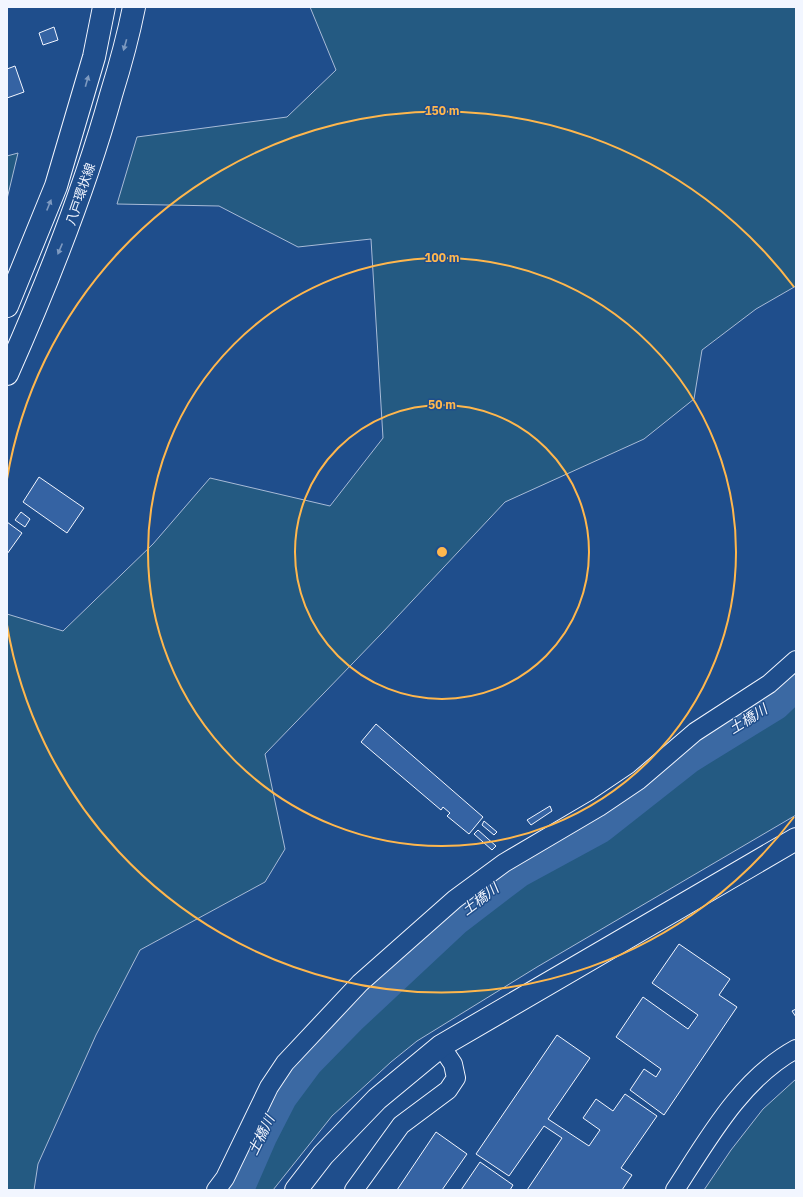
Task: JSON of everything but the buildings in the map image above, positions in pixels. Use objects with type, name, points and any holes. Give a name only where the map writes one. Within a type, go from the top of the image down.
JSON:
[{"type":"main road","name":"八戸環状線","points":[[7,306],[56,186],[94,57],[104,7]]},
{"type":"main road","name":"八戸環状線","points":[[7,374],[70,224],[99,138],[130,30],[134,7]]},
{"type":"main road","points":[[296,1190],[323,1155],[377,1099],[441,1046],[796,838]]},
{"type":"street","points":[[216,1190],[228,1171],[269,1087],[285,1063],[360,983],[455,899],[498,867],[599,808],[639,780],[695,732],[769,684],[796,660]]},
{"type":"street","points":[[354,1190],[401,1125],[448,1090],[456,1078],[453,1064],[441,1046]]},
{"type":"street","points":[[675,1190],[711,1135],[744,1091],[780,1058],[796,1049]]},
{"type":"shaded area","points":[[310,7],[796,7],[796,286],[756,309],[702,350],[694,399],[644,439],[505,502],[382,633],[265,754],[285,849],[265,882],[140,950],[96,1035],[38,1164],[34,1190],[7,1190],[7,614],[63,631],[153,544],[210,478],[330,506],[383,438],[371,239],[298,247],[219,206],[117,204],[137,137],[287,117],[336,70]]},
{"type":"shaded area","points":[[18,153],[7,199],[7,156]]},
{"type":"shaded area","points":[[796,692],[796,815],[537,967],[417,1041],[391,1062],[332,1116],[273,1190],[246,1190],[245,1186],[282,1104],[305,1073],[333,1043],[343,1038],[375,1008],[383,992],[457,922],[521,873],[573,846],[591,849],[604,841],[607,830],[696,757],[779,709]]},
{"type":"shaded area","points":[[796,1079],[796,1190],[704,1190],[731,1150],[763,1109]]},
{"type":"waterway","name":"土橋川","points":[[236,1190],[260,1135],[280,1096],[306,1061],[349,1017],[455,918],[518,870],[599,826],[688,756],[774,703],[796,682]]}]
